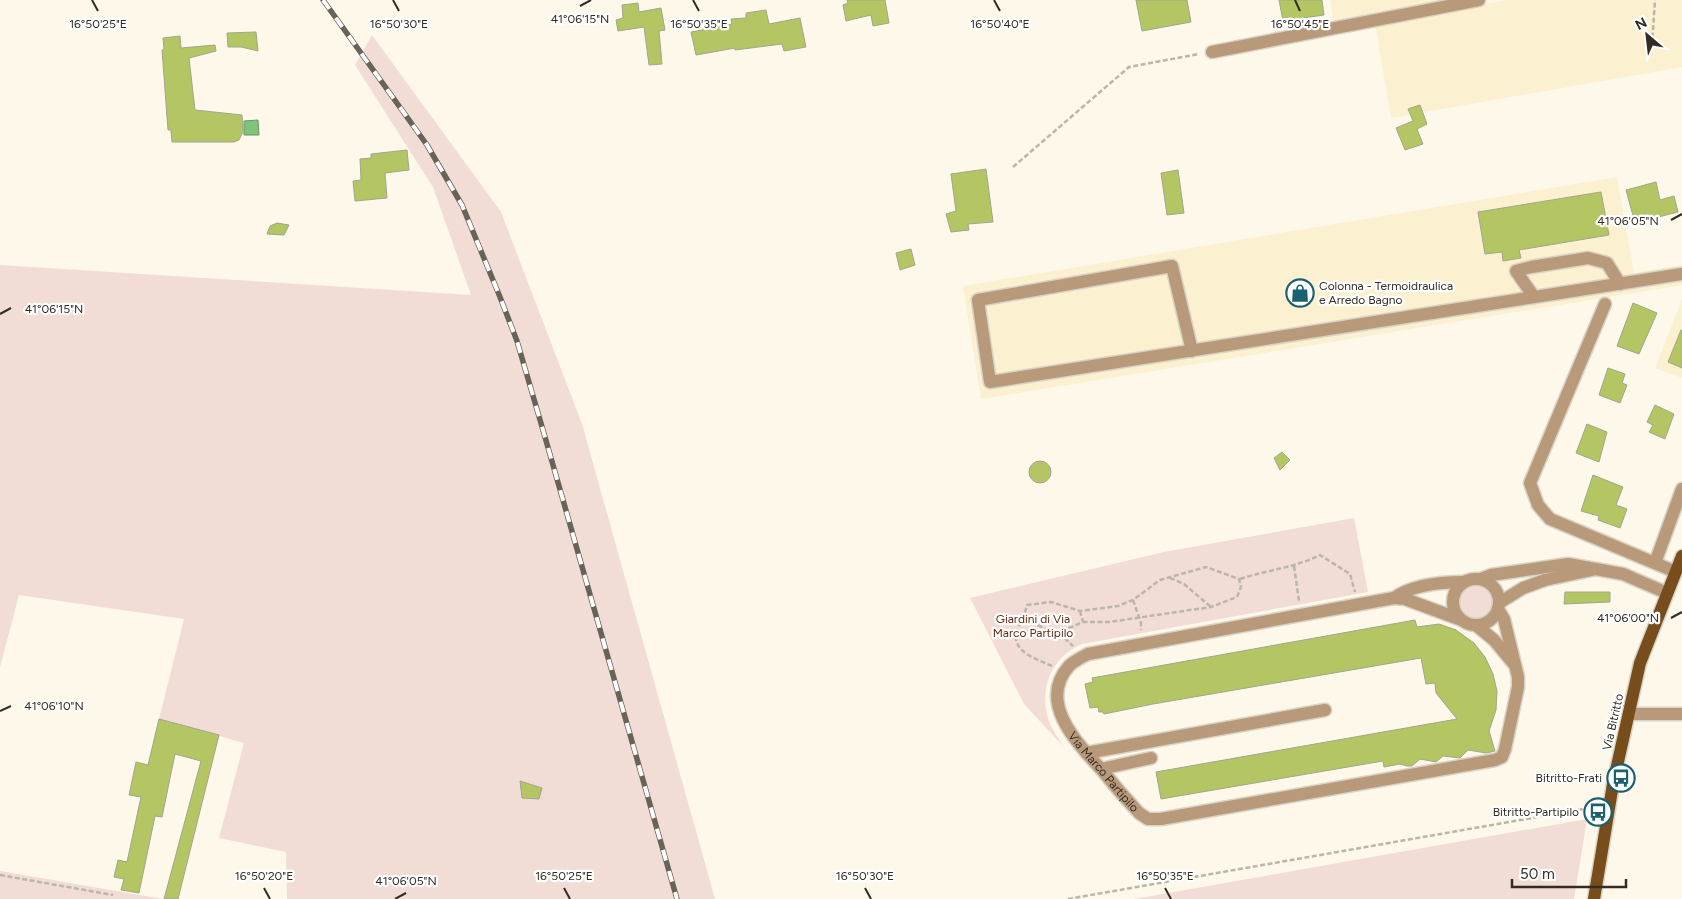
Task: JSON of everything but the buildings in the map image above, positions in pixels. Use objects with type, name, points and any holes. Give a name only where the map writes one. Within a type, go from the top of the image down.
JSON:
[{"type":"main road","name":"Via Bitritto","points":[[1594,899],[1609,805],[1640,663],[1682,556]]},
{"type":"street","points":[[1212,52],[1479,0]]},
{"type":"street","points":[[1534,297],[1516,271],[1588,258],[1607,263],[1620,284]]},
{"type":"street","points":[[1192,351],[1172,266],[978,300],[990,382],[1192,351],[1682,274]]},
{"type":"street","points":[[1605,304],[1530,483],[1538,505],[1550,519],[1676,572]]},
{"type":"street","points":[[1655,563],[1682,489]]},
{"type":"street","points":[[1515,666],[1494,640],[1477,626],[1470,625],[1459,619],[1452,607],[1452,600],[1458,586],[1464,582],[1500,573],[1568,564],[1599,568],[1623,574],[1667,594]]},
{"type":"street","points":[[1477,626],[1490,620],[1499,606],[1524,588],[1545,580],[1599,568]]},
{"type":"street","points":[[1480,579],[1492,585],[1499,597],[1499,606]]},
{"type":"street","name":"Via Marco Partipilo","points":[[1394,598],[1404,591],[1451,582],[1464,582]]},
{"type":"street","name":"Via Marco Partipilo","points":[[1459,619],[1405,599],[1394,598],[1088,654],[1070,665],[1062,676],[1058,690],[1058,708],[1067,729],[1086,753],[1139,813],[1148,819],[1161,819],[1495,760],[1502,756],[1505,749],[1518,687],[1504,619],[1499,606]]},
{"type":"street","points":[[1086,753],[1325,710]]},
{"type":"street","points":[[1630,714],[1682,714]]},
{"type":"street","points":[[1101,769],[1151,758]]},
{"type":"path","points":[[1652,45],[1655,0]]},
{"type":"path","points":[[1013,167],[1129,67],[1212,52]]},
{"type":"path","points":[[1052,666],[1025,654],[1018,644],[1016,632],[1024,619],[1027,605],[1051,602],[1080,611],[1118,606],[1133,600],[1160,580],[1206,567],[1239,579],[1272,569],[1294,566],[1320,555],[1350,574],[1354,592]]},
{"type":"path","points":[[1294,566],[1299,602]]},
{"type":"path","points":[[1169,578],[1184,584],[1210,607]]},
{"type":"path","points":[[1062,636],[1069,628],[1083,622],[1109,622],[1138,616],[1210,607],[1237,597],[1241,587],[1239,579]]},
{"type":"path","points":[[1133,600],[1141,622],[1140,630]]},
{"type":"path","points":[[1080,611],[1083,622]]},
{"type":"path","points":[[1024,619],[1062,636],[1074,646]]},
{"type":"path","points":[[1068,899],[1609,805]]},
{"type":"path","points":[[0,875],[113,895]]},
{"type":"shaded area","points":[[1330,0],[1448,0],[1334,23]]},
{"type":"shaded area","points":[[1508,0],[1682,0],[1682,67],[1391,118],[1375,24]]},
{"type":"shaded area","points":[[258,120],[259,135],[244,135],[244,121]]},
{"type":"shaded area","name":"Colonna - Termoidraulica e Arredo Bagno","points":[[1617,177],[1634,273],[1682,265],[1682,285],[981,399],[963,286]]},
{"type":"shaded area","points":[[1682,299],[1682,378],[1655,368]]},
{"type":"green space","points":[[372,35],[501,212],[582,424],[715,899],[287,899],[286,852],[219,838],[244,743],[159,719],[184,619],[19,595],[0,667],[0,265],[471,295],[433,187],[355,65]]},
{"type":"green space","name":"Giardini di Via Marco Partipilo","points":[[1354,518],[1368,592],[1082,644],[1072,649],[1051,672],[1045,703],[1054,732],[1065,748],[1024,704],[970,598],[1164,552]]},
{"type":"green space","points":[[1475,586],[1487,591],[1492,603],[1487,615],[1475,620],[1463,615],[1458,603],[1463,591]]},
{"type":"green space","points":[[1587,819],[1574,899],[1134,899]]},
{"type":"green space","points":[[0,871],[163,899],[0,899]]},
{"type":"railway","points":[[323,0],[427,145],[462,205],[500,297],[517,341],[677,899]]},
{"type":"place","name":"Colonna - Termoidraulica e Arredo Bagno","points":[[1300,293]]},
{"type":"place","name":"Bitritto-Frati","points":[[1621,778]]},
{"type":"place","name":"Bitritto-Partipilo","points":[[1598,812]]}]
